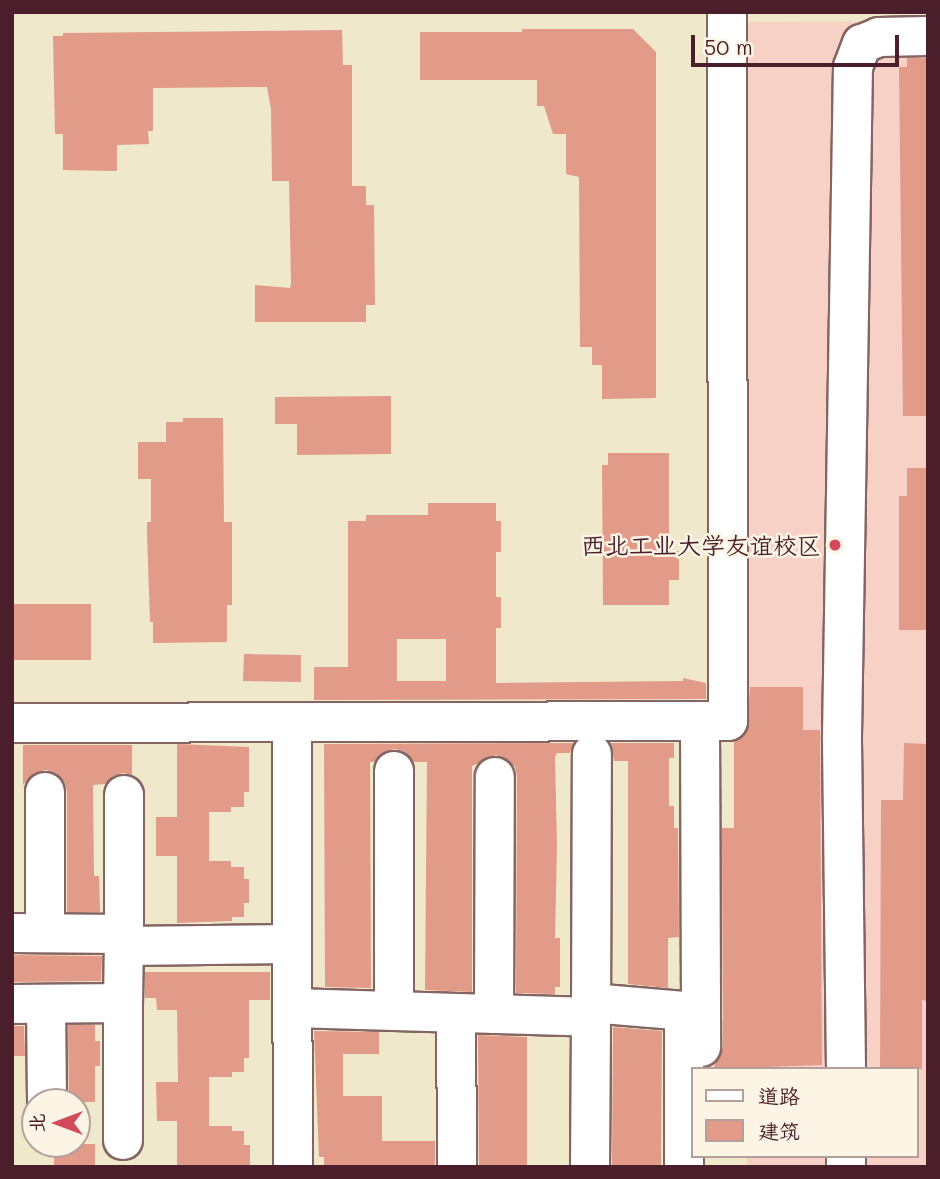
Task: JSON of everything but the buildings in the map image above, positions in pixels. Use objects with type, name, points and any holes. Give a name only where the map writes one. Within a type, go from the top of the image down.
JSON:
[{"type":"street","points":[[701,1047],[714,721],[727,12]]},
{"type":"street","points":[[846,1067],[842,736],[853,67],[862,44],[879,37],[928,36]]},
{"type":"street","points":[[12,723],[714,721]]},
{"type":"street","points":[[292,722],[293,1167]]},
{"type":"street","points":[[590,1167],[592,754]]},
{"type":"street","points":[[394,771],[394,1011]]},
{"type":"street","points":[[494,1014],[495,777]]},
{"type":"street","points":[[46,792],[29,933],[124,940],[292,944]]},
{"type":"street","points":[[123,1140],[124,795]]},
{"type":"street","points":[[44,1088],[29,1004],[123,1003]]},
{"type":"street","points":[[292,1008],[494,1014],[591,1010],[684,1011],[684,1167]]},
{"type":"street","points":[[456,1013],[457,1167]]},
{"type":"shaded area","name":"西北工业大学友谊校区","points":[[928,21],[928,1167],[747,1167],[747,1158],[919,1158],[919,1067],[746,1067],[739,22]]},
{"type":"place","name":"西北工业大学友谊校区","points":[[835,545]]}]
